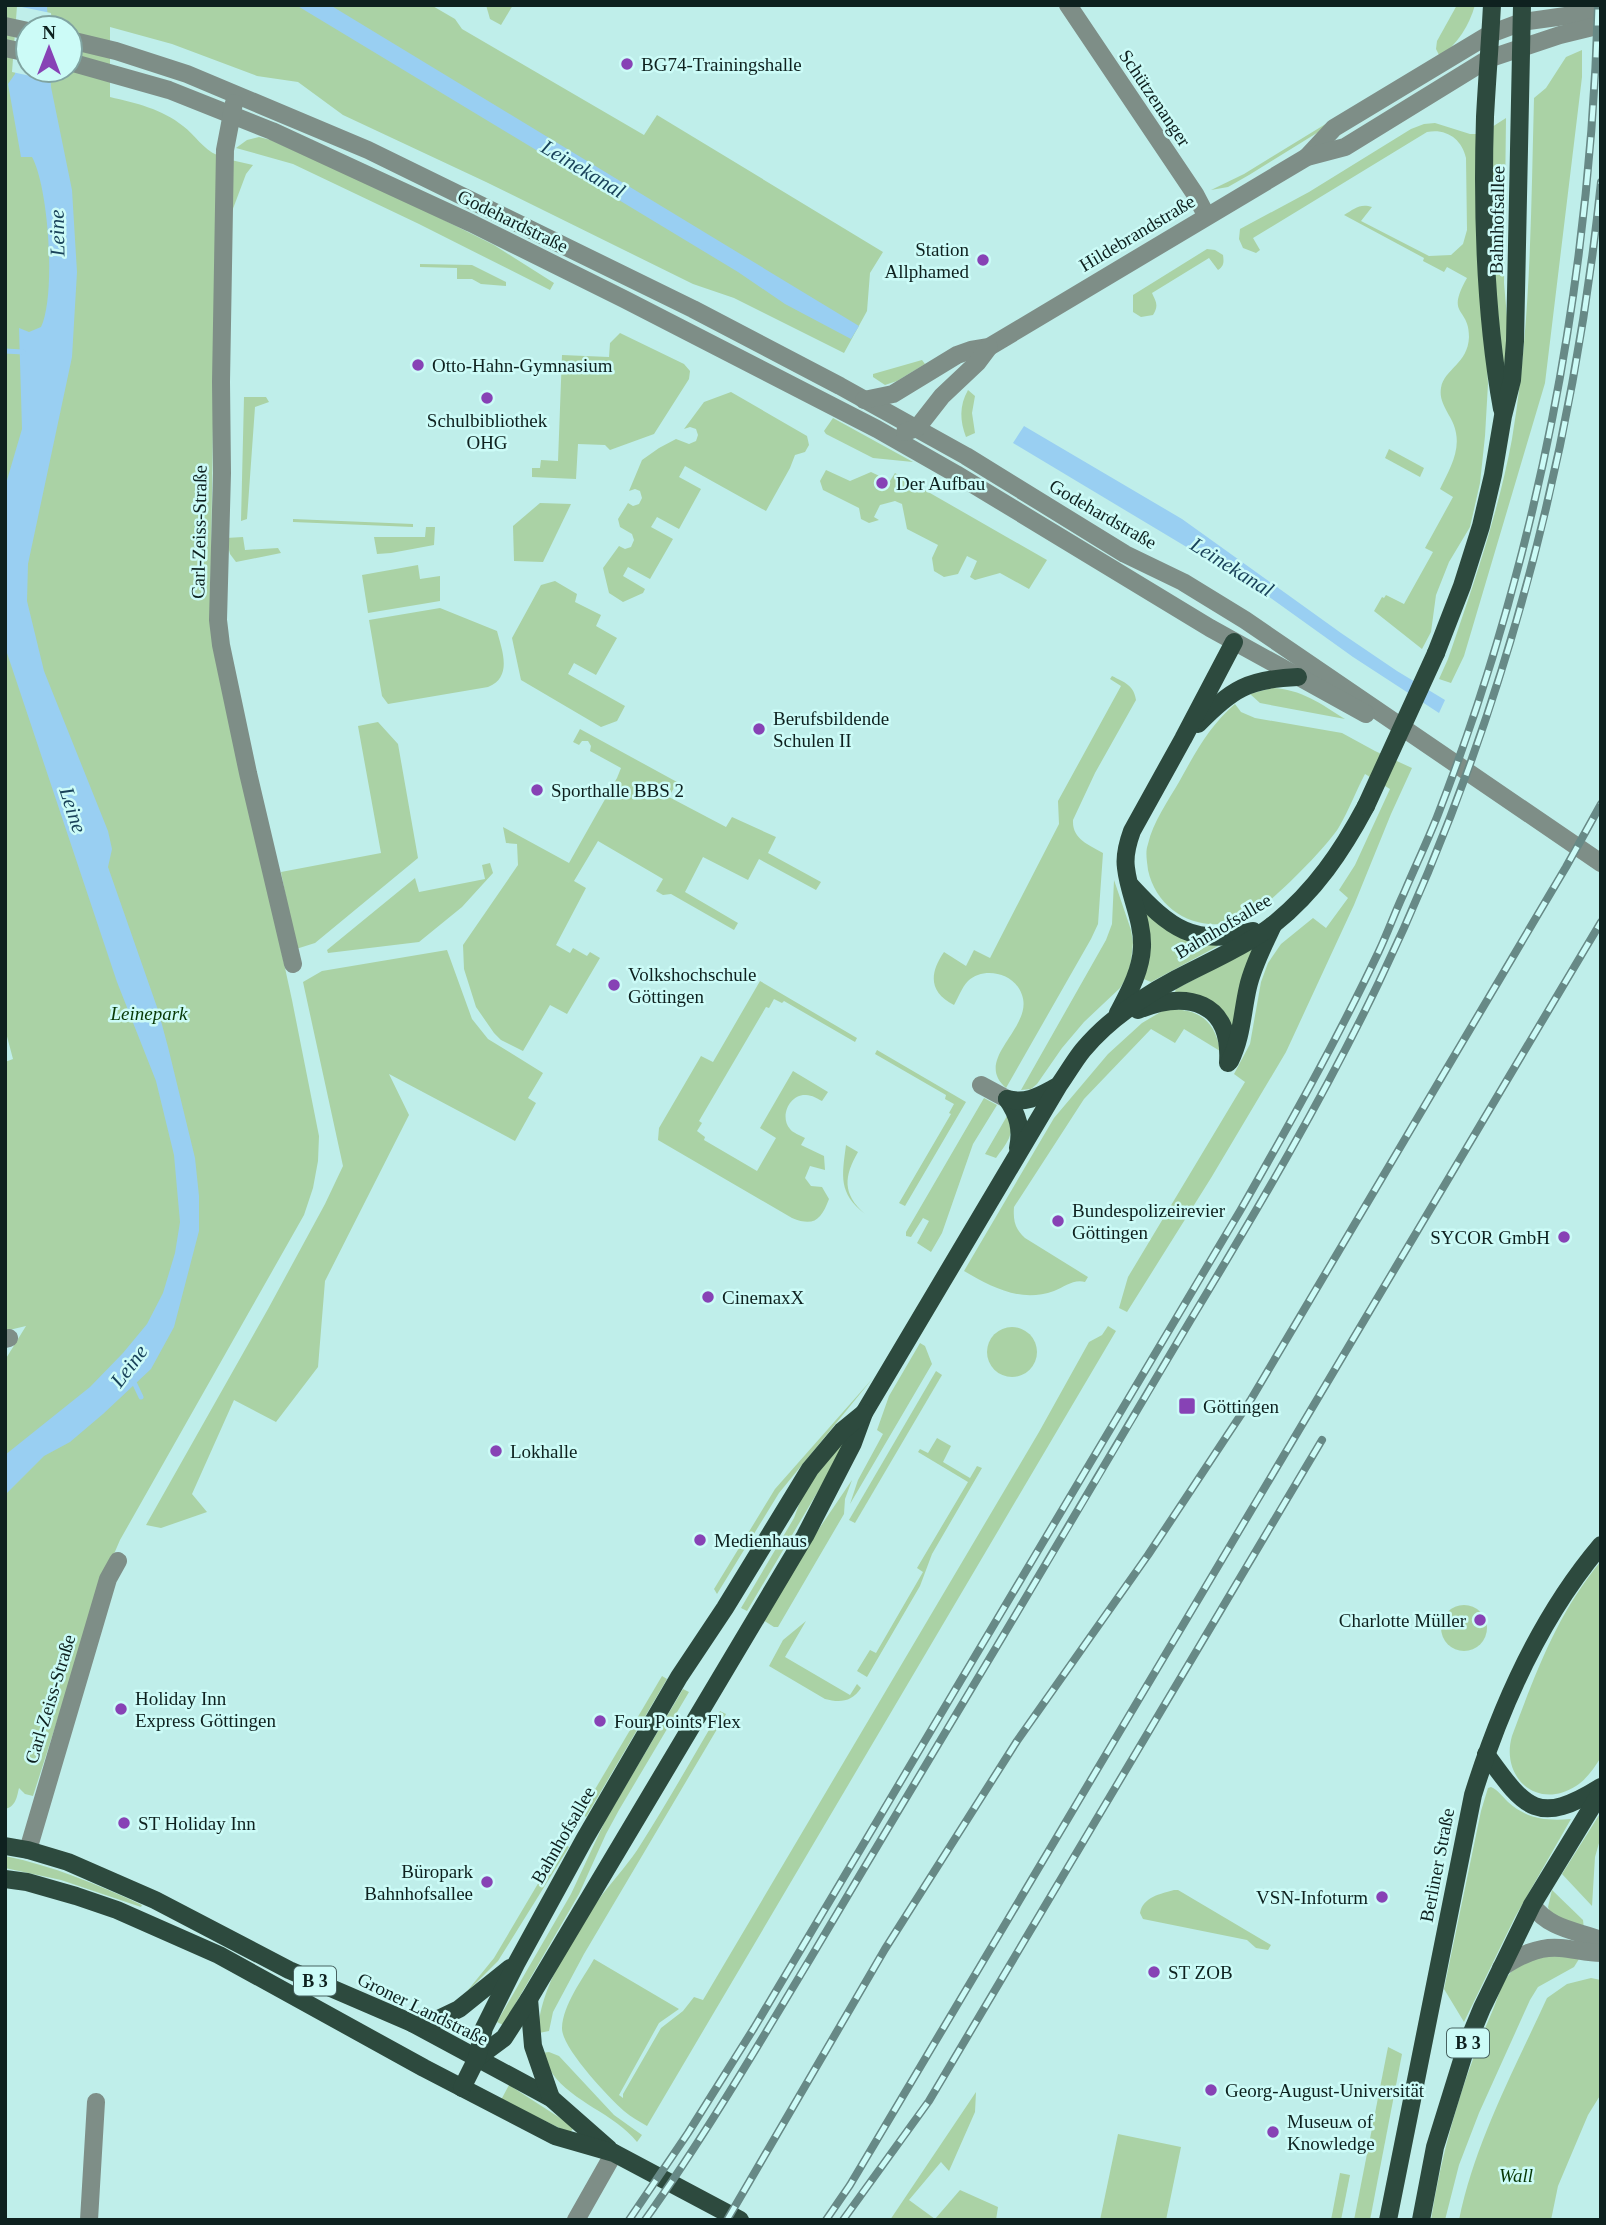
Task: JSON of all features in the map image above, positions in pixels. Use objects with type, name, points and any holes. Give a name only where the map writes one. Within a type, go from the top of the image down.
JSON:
[{"type":"main road","name":"Bahnhofsallee","points":[[1492,5],[1485,196],[1488,286],[1496,379],[1503,416]]},
{"type":"main road","name":"Bahnhofsallee","points":[[477,2058],[505,2038],[529,1999],[805,1536],[853,1443],[864,1413],[1017,1154],[1083,1049],[1115,1019],[1154,991],[1273,925],[1329,868],[1366,806],[1436,653],[1462,586],[1481,527],[1503,416],[1513,380],[1522,14]]},
{"type":"main road","points":[[1115,1019],[1136,976],[1142,953],[1140,926],[1126,860],[1132,831],[1234,642]]},
{"type":"main road","points":[[1183,739],[1216,705],[1247,684],[1274,678],[1298,677]]},
{"type":"main road","points":[[1130,884],[1163,919],[1192,934],[1233,935],[1273,925]]},
{"type":"main road","points":[[1115,1019],[1164,1001],[1197,1002],[1211,1012],[1222,1027],[1229,1048],[1228,1063],[1240,1037],[1252,972],[1273,925]]},
{"type":"main road","points":[[1007,1099],[1029,1100],[1059,1086]]},
{"type":"main road","points":[[1007,1099],[1020,1123],[1017,1154]]},
{"type":"main road","name":"Bahnhofsallee","points":[[462,2088],[477,2058],[484,2028],[516,1964],[584,1840],[679,1677],[810,1469],[842,1431],[864,1413]]},
{"type":"main road","name":"Berliner Straße","points":[[1388,2220],[1473,1795],[1501,1714],[1529,1652],[1560,1601],[1601,1545]]},
{"type":"main road","points":[[703,1641],[730,1659]]},
{"type":"main road","points":[[1486,1754],[1514,1793],[1535,1807],[1556,1809],[1601,1790]]},
{"type":"main road","name":"B 3","points":[[1421,2220],[1435,2147],[1463,2057],[1482,2008],[1532,1905],[1601,1790]]},
{"type":"main road","name":"Groner Landstraße","points":[[5,1846],[28,1850],[68,1863],[155,1900],[289,1970],[412,2023],[551,2098],[614,2153]]},
{"type":"main road","name":"Groner Landstraße","points":[[5,1879],[51,1889],[117,1910],[219,1955],[555,2136],[614,2153],[740,2220]]},
{"type":"main road","points":[[412,2023],[436,2020],[459,2009],[516,1964]]},
{"type":"main road","points":[[529,1999],[533,2046],[551,2098]]},
{"type":"street","name":"Schützenanger","points":[[1068,5],[1195,194],[1206,215]]},
{"type":"street","name":"Hildebrandstraße","points":[[1307,157],[1334,128],[1522,14],[1601,11]]},
{"type":"street","name":"Hildebrandstraße","points":[[864,400],[893,394],[957,355],[989,346],[1206,215],[1307,157],[1345,147],[1488,59],[1560,35],[1601,25]]},
{"type":"street","name":"Godehardstraße","points":[[84,43],[187,74],[368,150],[693,309],[864,400],[1125,554],[1183,582],[1245,620],[1601,863]]},
{"type":"street","name":"Godehardstraße","points":[[84,66],[169,90],[232,114],[471,223],[697,336],[877,429],[1234,642],[1391,727],[1420,739]]},
{"type":"street","name":"Carl-Zeiss-Straße","points":[[236,93],[225,150],[218,621],[248,773],[293,964]]},
{"type":"street","name":"Hildebrandstraße","points":[[908,427],[977,363],[989,346]]},
{"type":"street","points":[[877,429],[908,427],[905,393],[912,382]]},
{"type":"street","name":"Godehardstraße","points":[[908,427],[923,455]]},
{"type":"street","points":[[1234,642],[1245,620]]},
{"type":"street","points":[[981,1084],[1007,1099]]},
{"type":"street","name":"Carl-Zeiss-Straße","points":[[28,1850],[108,1579],[118,1561]]},
{"type":"street","points":[[1532,1905],[1541,1917],[1552,1924],[1601,1940]]},
{"type":"street","points":[[1501,1968],[1528,1952],[1543,1948],[1601,1953]]},
{"type":"street","points":[[89,2220],[96,2102]]},
{"type":"street","points":[[576,2220],[614,2153]]},
{"type":"green space","name":"Leinepark","points":[[5,5],[431,5],[455,19],[462,29],[644,135],[657,115],[883,252],[870,273],[867,311],[844,353],[734,298],[693,284],[343,115],[298,82],[257,76],[172,44],[110,27],[110,97],[139,104],[166,115],[217,155],[210,625],[292,1000],[319,1136],[318,1161],[304,1215],[120,1540],[101,1584],[33,1796],[25,1794],[19,1788],[14,1804],[5,1809],[5,1360],[26,1326],[5,1331],[5,1062],[13,1059],[5,1029]]},
{"type":"green space","points":[[486,5],[513,5],[501,25],[490,19]]},
{"type":"green space","points":[[1457,5],[1475,5],[1462,34],[1440,57],[1436,49],[1437,41]]},
{"type":"green space","points":[[1582,50],[1582,77],[1545,383],[1464,656],[1451,683],[1439,679],[1476,577],[1492,522],[1512,439],[1518,397],[1529,269],[1534,98],[1546,88],[1566,57]]},
{"type":"green space","points":[[1373,95],[1375,97],[1249,175],[1228,187],[1211,190],[1244,174]]},
{"type":"green space","points":[[1506,118],[1504,283],[1508,329],[1503,380],[1493,269],[1492,127]]},
{"type":"green space","points":[[1435,123],[1470,134],[1479,134],[1479,223],[1488,384],[1480,483],[1470,527],[1449,562],[1436,595],[1431,632],[1422,649],[1374,611],[1386,595],[1404,604],[1433,552],[1425,548],[1453,497],[1440,489],[1452,462],[1457,440],[1455,427],[1442,400],[1441,388],[1446,376],[1465,354],[1468,346],[1468,327],[1458,306],[1458,299],[1467,278],[1447,267],[1444,272],[1423,261],[1424,258],[1344,215],[1361,206],[1372,207],[1361,221],[1429,256],[1451,255],[1463,244],[1467,230],[1464,151],[1457,140],[1447,133],[1427,132],[1253,238],[1260,250],[1256,253],[1243,248],[1239,239],[1240,229],[1309,192],[1411,129]]},
{"type":"green space","points":[[259,137],[412,204],[494,245],[554,283],[550,290],[293,164],[236,148],[247,140]]},
{"type":"green space","points":[[231,160],[253,165],[246,174],[231,214]]},
{"type":"green space","points":[[1207,249],[1223,255],[1223,264],[1218,270],[1209,258],[1152,293],[1156,301],[1153,315],[1141,317],[1133,312],[1133,295]]},
{"type":"green space","points":[[420,264],[472,265],[506,282],[506,286],[481,284],[472,279],[457,279],[457,268],[420,267]]},
{"type":"green space","points":[[620,333],[684,364],[690,371],[689,379],[654,434],[610,450],[605,445],[578,444],[576,479],[532,477],[532,468],[540,468],[541,460],[558,461],[562,355],[609,357],[610,343]]},
{"type":"green space","points":[[922,360],[925,364],[897,381],[885,385],[873,377],[873,374]]},
{"type":"green space","points":[[968,390],[975,396],[972,413],[975,433],[966,437],[961,414]]},
{"type":"green space","points":[[731,392],[807,436],[809,445],[805,452],[795,455],[766,511],[685,466],[679,477],[701,489],[679,529],[657,517],[651,527],[673,539],[650,579],[628,567],[623,576],[645,589],[643,593],[623,602],[609,593],[603,568],[619,546],[625,549],[631,547],[634,540],[632,534],[620,527],[618,519],[628,503],[633,506],[639,504],[642,498],[640,491],[629,491],[642,460],[676,439],[689,444],[696,441],[696,429],[684,429],[704,402]]},
{"type":"green space","points":[[244,397],[266,397],[269,402],[255,407],[247,519],[241,521]]},
{"type":"green space","points":[[833,418],[913,462],[873,458],[826,434],[824,431]]},
{"type":"green space","points":[[1389,449],[1424,468],[1420,477],[1385,458]]},
{"type":"green space","points":[[826,470],[850,481],[871,472],[890,481],[895,473],[1047,560],[1029,589],[1000,573],[975,580],[970,577],[977,561],[967,556],[958,574],[944,577],[934,571],[932,558],[938,545],[907,529],[902,504],[895,501],[880,505],[874,517],[879,520],[869,523],[861,519],[859,508],[823,490],[820,481]]},
{"type":"green space","points":[[540,503],[571,504],[543,562],[514,561],[513,526]]},
{"type":"green space","points":[[293,519],[413,524],[413,527],[293,522]]},
{"type":"green space","points":[[426,527],[435,527],[434,545],[377,554],[374,537],[425,537]]},
{"type":"green space","points":[[243,537],[245,550],[278,548],[281,553],[236,562],[230,554],[226,538]]},
{"type":"green space","points":[[418,565],[420,579],[440,576],[440,601],[368,613],[362,575]]},
{"type":"green space","points":[[555,581],[577,594],[575,602],[601,615],[596,626],[617,638],[596,675],[574,663],[568,674],[625,706],[617,721],[601,727],[521,680],[512,638],[541,585]]},
{"type":"green space","points":[[440,608],[497,631],[504,662],[501,677],[488,687],[388,704],[382,696],[369,620]]},
{"type":"green space","points":[[1112,676],[1131,687],[1136,700],[1095,773],[1073,820],[1078,836],[1103,853],[1098,924],[1006,1088],[997,1077],[996,1066],[999,1055],[1020,1019],[1023,1007],[1018,987],[1013,981],[998,974],[982,974],[968,981],[954,1005],[936,988],[934,975],[944,952],[966,966],[974,950],[990,958],[1059,824],[1058,801],[1121,686],[1110,679]]},
{"type":"green space","points":[[1272,688],[1302,694],[1345,719],[1260,703],[1250,694]]},
{"type":"green space","points":[[1235,704],[1241,712],[1255,718],[1342,733],[1412,768],[1354,905],[1286,1052],[1127,1312],[1119,1308],[1128,1277],[1245,1082],[1234,1074],[1250,1044],[1261,982],[1268,963],[1281,944],[1313,918],[1326,928],[1348,898],[1339,890],[1355,865],[1390,789],[1365,774],[1333,836],[1297,875],[1248,916],[1216,924],[1186,918],[1162,900],[1153,886],[1146,857],[1147,847],[1157,820],[1197,750],[1218,721]]},
{"type":"green space","points":[[378,722],[398,744],[418,858],[315,943],[296,949],[281,872],[381,853],[358,726]]},
{"type":"green space","points":[[580,729],[677,782],[669,797],[726,827],[732,817],[776,837],[768,853],[821,882],[816,890],[759,859],[748,880],[703,857],[685,892],[738,923],[734,930],[671,894],[663,895],[656,891],[663,879],[598,841],[574,881],[586,888],[556,945],[570,953],[573,948],[587,956],[590,952],[600,958],[567,1014],[550,1005],[523,1051],[501,1040],[476,1007],[464,969],[463,945],[518,865],[517,844],[506,843],[503,827],[569,863],[617,778],[621,768],[590,751],[588,741],[582,741],[579,745],[573,742]]},
{"type":"green space","points":[[490,863],[493,873],[462,907],[419,942],[328,953],[327,950],[415,878],[419,892],[485,879],[482,865]]},
{"type":"green space","points":[[1114,880],[1133,943],[1128,975],[1120,988],[1084,1022],[1062,1048],[1037,1084],[1031,1089],[1021,1090],[1106,940],[1112,924]]},
{"type":"green space","points":[[1142,900],[1215,939],[1218,946],[1151,982],[1141,978]]},
{"type":"green space","points":[[1256,947],[1240,1030],[1229,1030],[1174,995],[1176,989]]},
{"type":"green space","points":[[447,950],[472,1019],[488,1039],[543,1073],[528,1098],[536,1103],[515,1141],[389,1074],[409,1115],[325,1281],[318,1367],[276,1422],[234,1400],[192,1494],[207,1512],[161,1528],[146,1525],[268,1309],[343,1166],[303,982],[322,971]]},
{"type":"green space","points":[[760,981],[857,1038],[855,1042],[784,1001],[782,1003],[774,999],[769,1008],[766,1007],[699,1121],[702,1123],[697,1131],[705,1137],[704,1140],[757,1171],[776,1138],[760,1128],[793,1071],[828,1092],[822,1101],[808,1095],[795,1098],[786,1112],[790,1129],[805,1138],[801,1145],[824,1156],[825,1170],[810,1166],[805,1178],[811,1186],[822,1187],[829,1199],[816,1220],[806,1222],[792,1218],[658,1140],[659,1128],[701,1056],[713,1062]]},
{"type":"green space","points":[[1164,1010],[1185,1010],[1202,1017],[1213,1030],[1220,1051],[1184,1029],[1175,1043],[1151,1029],[1084,1099],[1014,1207],[1015,1224],[1022,1235],[1088,1277],[1085,1282],[1073,1282],[1042,1294],[1018,1294],[996,1288],[964,1271],[1054,1118],[1108,1054],[1142,1023]]},
{"type":"green space","points":[[877,1050],[966,1102],[905,1206],[899,1203],[951,1114],[949,1113],[954,1104],[945,1099],[946,1095],[875,1054]]},
{"type":"green space","points":[[984,1098],[997,1105],[973,1144],[942,1233],[931,1252],[917,1243],[929,1221],[923,1218],[911,1237],[906,1236],[906,1232]]},
{"type":"green space","points":[[1007,1116],[1011,1133],[1007,1143],[996,1158],[985,1154]]},
{"type":"green space","points":[[846,1145],[858,1152],[850,1169],[848,1184],[852,1199],[865,1214],[856,1206],[850,1199],[846,1191],[843,1166]]},
{"type":"green space","points":[[1108,1326],[1116,1331],[647,2126],[627,2113],[608,2095],[569,2047],[562,2028],[574,1992],[594,1959],[679,2009],[659,2023],[619,2095],[623,2098],[661,2028],[683,2011],[694,1997],[703,2000],[1039,1432],[1089,1342],[1102,1335]]},
{"type":"green space","points":[[1012,1327],[1029,1335],[1037,1352],[1029,1369],[1012,1377],[995,1369],[987,1352],[995,1335]]},
{"type":"green space","points":[[920,1343],[925,1346],[932,1364],[850,1504],[858,1480],[883,1434],[877,1430],[889,1396]]},
{"type":"green space","points":[[936,1371],[942,1375],[855,1523],[849,1520]]},
{"type":"green space","points":[[873,1378],[779,1493],[717,1594],[714,1589],[775,1489]]},
{"type":"green space","points":[[844,1436],[849,1439],[747,1611],[741,1608],[794,1518],[805,1488]]},
{"type":"green space","points":[[937,1438],[951,1446],[943,1462],[970,1478],[977,1466],[982,1468],[932,1554],[920,1586],[867,1677],[857,1671],[870,1650],[876,1653],[923,1572],[917,1568],[968,1482],[918,1452],[920,1449],[928,1453]]},
{"type":"green space","points":[[852,1480],[845,1499],[844,1514],[778,1627],[774,1627],[763,1620],[808,1545]]},
{"type":"green space","points":[[1601,1561],[1601,1757],[1587,1777],[1576,1786],[1562,1793],[1548,1795],[1535,1792],[1525,1786],[1511,1765],[1512,1736],[1549,1644],[1572,1602]]},
{"type":"green space","points":[[1464,1605],[1480,1612],[1487,1628],[1480,1644],[1464,1651],[1448,1644],[1441,1628],[1448,1612]]},
{"type":"green space","points":[[806,1621],[785,1657],[850,1695],[857,1684],[861,1688],[850,1699],[825,1699],[769,1666],[783,1640]]},
{"type":"green space","points":[[662,1676],[667,1679],[586,1817],[581,1813]]},
{"type":"green space","points":[[683,1689],[689,1692],[619,1810],[579,1894],[503,2025],[497,2022],[571,1894],[606,1819]]},
{"type":"green space","points":[[720,1711],[726,1714],[584,1954],[553,2012],[549,2031],[539,2033],[544,1999],[571,1942],[641,1844]]},
{"type":"green space","points":[[1491,1787],[1522,1812],[1545,1819],[1571,1819],[1515,1917],[1464,2022],[1444,1989],[1481,1811],[1488,1788]]},
{"type":"green space","points":[[1601,1812],[1601,1836],[1595,1857],[1592,1906],[1562,1874]]},
{"type":"green space","points":[[562,1843],[569,1847],[498,1961],[464,1995],[494,1958]]},
{"type":"green space","points":[[5,1856],[75,1876],[142,1905],[141,1907],[61,1880],[5,1868]]},
{"type":"green space","points":[[1174,1890],[1271,1945],[1268,1950],[1256,1948],[1247,1940],[1143,1919],[1140,1913],[1145,1903],[1153,1897]]},
{"type":"green space","points":[[1552,1890],[1583,1920],[1584,1929],[1551,1915],[1548,1907]]},
{"type":"green space","points":[[1555,1955],[1579,1959],[1574,1967],[1538,1987],[1530,2000],[1479,2113],[1459,2165],[1445,2220],[1431,2220],[1455,2114],[1502,1985],[1512,1972],[1523,1964]]},
{"type":"green space","name":"Wall","points":[[1591,1978],[1601,1980],[1601,2094],[1588,2115],[1558,2186],[1551,2220],[1459,2220],[1485,2134],[1547,1998],[1567,1984]]},
{"type":"green space","points":[[1388,2047],[1402,2054],[1370,2220],[1354,2220]]},
{"type":"green space","points":[[549,2052],[559,2056],[614,2115],[642,2135],[637,2142],[617,2123],[561,2083],[542,2053]]},
{"type":"green space","points":[[509,2085],[574,2127],[570,2133],[501,2100]]},
{"type":"green space","points":[[976,2092],[975,2112],[949,2171],[941,2162],[909,2200],[935,2219],[960,2190],[998,2207],[996,2220],[890,2220]]},
{"type":"green space","points":[[1118,2134],[1181,2147],[1166,2220],[1100,2220]]},
{"type":"green space","points":[[1340,2173],[1350,2175],[1341,2220],[1331,2220]]},
{"type":"water","points":[[21,5],[47,5],[47,14],[20,14]]},
{"type":"water","name":"Leinekanal","points":[[296,5],[330,5],[859,326],[851,339],[785,304],[738,272]]},
{"type":"water","name":"Leine","points":[[14,75],[14,84],[51,84],[72,190],[77,272],[72,357],[28,564],[27,601],[44,671],[108,831],[112,849],[108,867],[158,1010],[195,1158],[199,1231],[174,1327],[151,1369],[70,1442],[44,1456],[5,1495],[5,1455],[90,1387],[147,1324],[163,1293],[175,1253],[180,1222],[174,1155],[156,1081],[117,982],[5,647],[5,487],[22,429],[19,328],[29,332],[41,327],[46,312],[49,268],[43,192],[32,157],[21,157],[8,84]]},
{"type":"water","name":"Leinekanal","points":[[1024,426],[1182,519],[1341,633],[1445,700],[1439,713],[1353,657],[1265,594],[1013,443]]},
{"type":"pier","points":[[17,6],[51,14],[16,14]]},
{"type":"waterway","points":[[5,351],[23,352]]},
{"type":"waterway","name":"Leine","points":[[132,1378],[141,1397]]},
{"type":"railway","points":[[629,2220],[754,2028],[1240,1211],[1329,1050],[1382,944],[1437,817],[1473,719],[1504,620],[1530,519],[1552,418],[1584,212],[1598,5]]},
{"type":"railway","points":[[645,2220],[689,2156],[750,2058],[1240,1238],[1289,1154],[1379,982],[1461,789],[1495,691],[1525,591],[1550,491],[1571,389],[1601,182]]},
{"type":"railway","points":[[727,2220],[885,1949],[1017,1741],[1148,1555],[1250,1401],[1601,804]]},
{"type":"railway","points":[[826,2220],[850,2185],[1601,922]]},
{"type":"railway","points":[[843,2220],[929,2101],[1322,1440]]},
{"type":"place","name":"BG74-Trainingshalle","points":[[627,64]]},
{"type":"place","name":"Station Allphamed","points":[[983,260]]},
{"type":"place","name":"Otto-Hahn-Gymnasium","points":[[418,365]]},
{"type":"place","name":"Schulbibliothek OHG","points":[[487,398]]},
{"type":"place","name":"Der Aufbau","points":[[882,483]]},
{"type":"place","name":"Berufsbildende Schulen II","points":[[759,729]]},
{"type":"place","name":"Sporthalle BBS 2","points":[[537,790]]},
{"type":"place","name":"Volkshochschule Göttingen","points":[[614,985]]},
{"type":"place","name":"Bundespolizeirevier Göttingen","points":[[1058,1221]]},
{"type":"place","name":"SYCOR GmbH","points":[[1564,1237]]},
{"type":"place","name":"CinemaxX","points":[[708,1297]]},
{"type":"place","name":"Göttingen","points":[[1187,1406]]},
{"type":"place","name":"Lokhalle","points":[[496,1451]]},
{"type":"place","name":"Medienhaus","points":[[700,1540]]},
{"type":"place","name":"Charlotte Müller","points":[[1480,1620]]},
{"type":"place","name":"Holiday Inn Express Göttingen","points":[[121,1709]]},
{"type":"place","name":"Four Points Flex","points":[[600,1721]]},
{"type":"place","name":"ST Holiday Inn","points":[[124,1823]]},
{"type":"place","name":"Büropark Bahnhofsallee","points":[[487,1882]]},
{"type":"place","name":"VSN-Infoturm","points":[[1382,1897]]},
{"type":"place","name":"ST ZOB","points":[[1154,1972]]},
{"type":"place","name":"Georg-August-Universität","points":[[1211,2090]]},
{"type":"place","name":"Museuʍ of Knowledge","points":[[1273,2132]]}]
